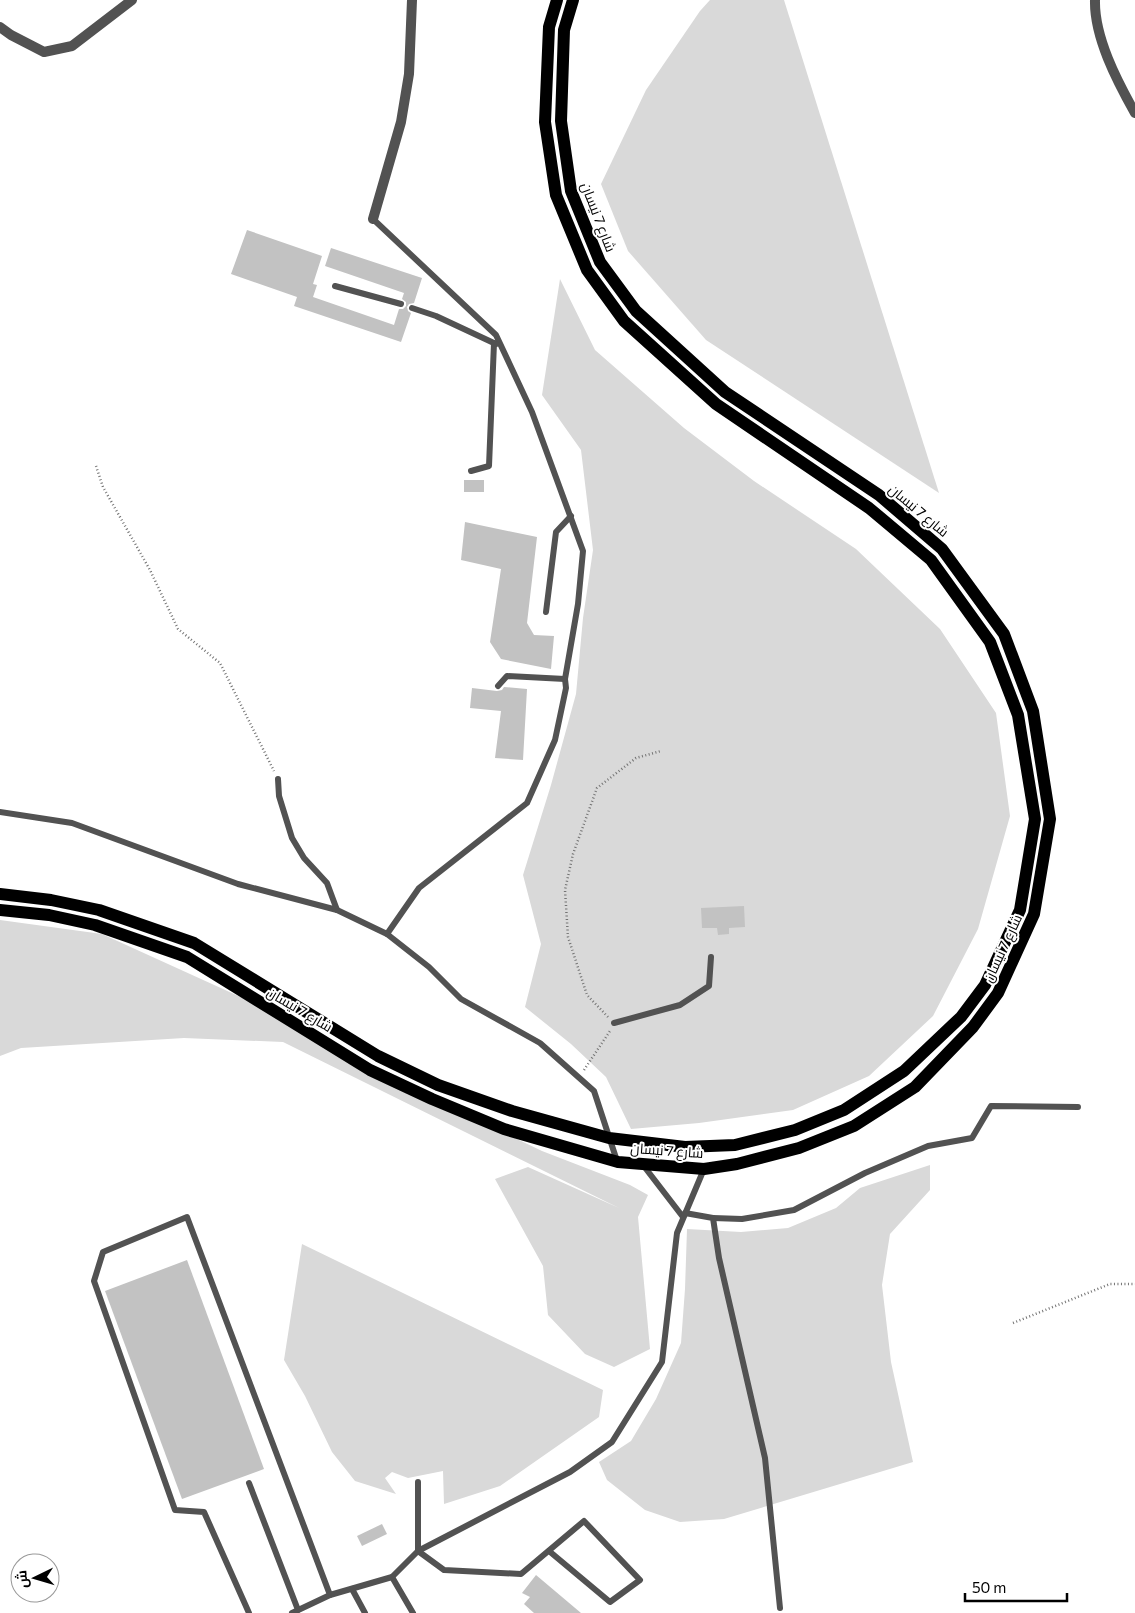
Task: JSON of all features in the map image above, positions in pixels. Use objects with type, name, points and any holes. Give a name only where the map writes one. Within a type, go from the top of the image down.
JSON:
[{"type":"main road","name":"شارع 7 نيسان","points":[[0,894],[51,900],[99,910],[194,943],[378,1056],[438,1085],[512,1111],[609,1138],[685,1147],[735,1145],[795,1130],[844,1110],[904,1071],[961,1017],[985,985],[1020,910],[1035,819],[1018,715],[990,642],[931,560],[869,508],[716,404],[624,322],[587,270],[556,195],[545,122],[549,27],[557,0]]},
{"type":"main road","name":"شارع 7 نيسان","points":[[0,910],[49,915],[95,925],[187,958],[370,1070],[432,1099],[504,1129],[618,1162],[704,1169],[746,1162],[799,1148],[854,1126],[915,1087],[973,1027],[998,993],[1034,914],[1050,819],[1033,711],[1004,634],[942,549],[879,495],[725,392],[636,311],[600,262],[571,191],[561,121],[564,30],[573,0]]},
{"type":"street","points":[[0,27],[11,35],[44,52],[72,46],[132,0]]},
{"type":"street","points":[[373,219],[401,122],[409,74],[412,0]]},
{"type":"street","points":[[1095,0],[1099,31],[1106,52],[1135,113]]},
{"type":"lane","points":[[373,219],[496,335],[532,412],[583,551],[578,604],[566,688],[556,740],[527,803],[419,888],[388,934]]},
{"type":"lane","points":[[335,286],[401,304]]},
{"type":"lane","points":[[412,308],[436,316],[501,346]]},
{"type":"lane","points":[[471,471],[489,466],[494,343]]},
{"type":"lane","points":[[546,612],[556,532],[570,516]]},
{"type":"lane","points":[[498,686],[506,676],[566,679]]},
{"type":"lane","points":[[278,779],[279,796],[292,838],[304,858],[327,883],[337,910]]},
{"type":"lane","points":[[0,812],[72,823],[238,884],[337,910],[388,934],[429,967],[461,999],[540,1043],[594,1091],[618,1162]]},
{"type":"lane","points":[[614,1023],[680,1005],[709,986],[712,957]]},
{"type":"lane","points":[[643,1164],[684,1215],[742,1219],[794,1210],[864,1173],[928,1146],[972,1138],[991,1106],[1078,1107]]},
{"type":"lane","points":[[249,1483],[295,1612],[330,1595],[392,1577],[418,1551],[570,1472],[612,1442],[662,1362],[677,1233],[704,1169]]},
{"type":"lane","points":[[249,1613],[204,1512],[175,1510],[94,1281],[103,1252],[187,1217],[330,1595]]},
{"type":"lane","points":[[713,1218],[719,1258],[765,1458],[780,1608]]},
{"type":"lane","points":[[418,1482],[418,1551]]},
{"type":"lane","points":[[418,1551],[444,1570],[521,1574],[548,1551],[584,1521],[640,1580],[610,1602],[548,1551]]},
{"type":"lane","points":[[392,1577],[413,1613]]},
{"type":"lane","points":[[352,1589],[365,1613]]},
{"type":"path","points":[[96,466],[103,487],[150,570],[178,629],[220,663],[278,779]]},
{"type":"path","points":[[579,1077],[614,1023],[587,995],[568,937],[565,890],[573,854],[597,788],[636,758],[661,751]]},
{"type":"path","points":[[1013,1323],[1110,1284],[1135,1284]]},
{"type":"shaded area","points":[[710,0],[784,0],[939,493],[706,340],[628,251],[601,184],[646,90],[700,11]]},
{"type":"shaded area","points":[[560,279],[595,350],[684,428],[754,481],[856,549],[940,629],[996,713],[1010,816],[978,929],[933,1016],[869,1076],[793,1110],[699,1123],[631,1129],[606,1077],[571,1044],[525,1007],[541,944],[523,875],[551,785],[576,694],[583,618],[593,550],[581,450],[542,395]]},
{"type":"shaded area","points":[[0,920],[102,934],[276,1013],[402,1084],[542,1151],[630,1185],[648,1195],[638,1217],[650,1349],[614,1367],[585,1354],[548,1315],[543,1266],[495,1179],[528,1167],[619,1208],[283,1042],[184,1038],[21,1048],[0,1056]]},
{"type":"shaded area","points":[[930,1165],[930,1190],[890,1234],[882,1285],[891,1362],[913,1462],[724,1519],[680,1522],[645,1510],[607,1480],[599,1462],[631,1441],[656,1399],[681,1343],[687,1229],[741,1232],[788,1228],[836,1208],[860,1188]]},
{"type":"shaded area","points":[[302,1244],[603,1390],[599,1417],[500,1486],[444,1504],[443,1471],[408,1478],[392,1472],[385,1478],[396,1494],[355,1481],[332,1452],[305,1396],[284,1360]]},
{"type":"building","points":[[247,230],[322,256],[313,284],[317,285],[313,297],[394,325],[399,309],[403,309],[406,306],[406,302],[402,299],[404,293],[325,266],[331,248],[422,278],[414,303],[409,304],[407,307],[411,313],[401,342],[294,306],[297,297],[231,274]]},
{"type":"building","points":[[464,480],[484,480],[484,492],[464,492]]},
{"type":"building","points":[[465,522],[537,537],[527,623],[534,635],[554,636],[551,669],[501,659],[490,642],[501,569],[461,560]]},
{"type":"building","points":[[504,687],[527,689],[523,760],[495,758],[501,711],[470,708],[472,688],[497,691],[502,690]]},
{"type":"building","points":[[744,906],[745,927],[729,928],[729,934],[718,935],[717,928],[702,928],[701,908]]},
{"type":"building","points":[[187,1260],[264,1469],[182,1499],[105,1291]]},
{"type":"building","points":[[382,1524],[387,1534],[362,1546],[357,1536]]},
{"type":"building","points":[[536,1575],[581,1613],[534,1613],[524,1604],[530,1597],[522,1593]]}]
